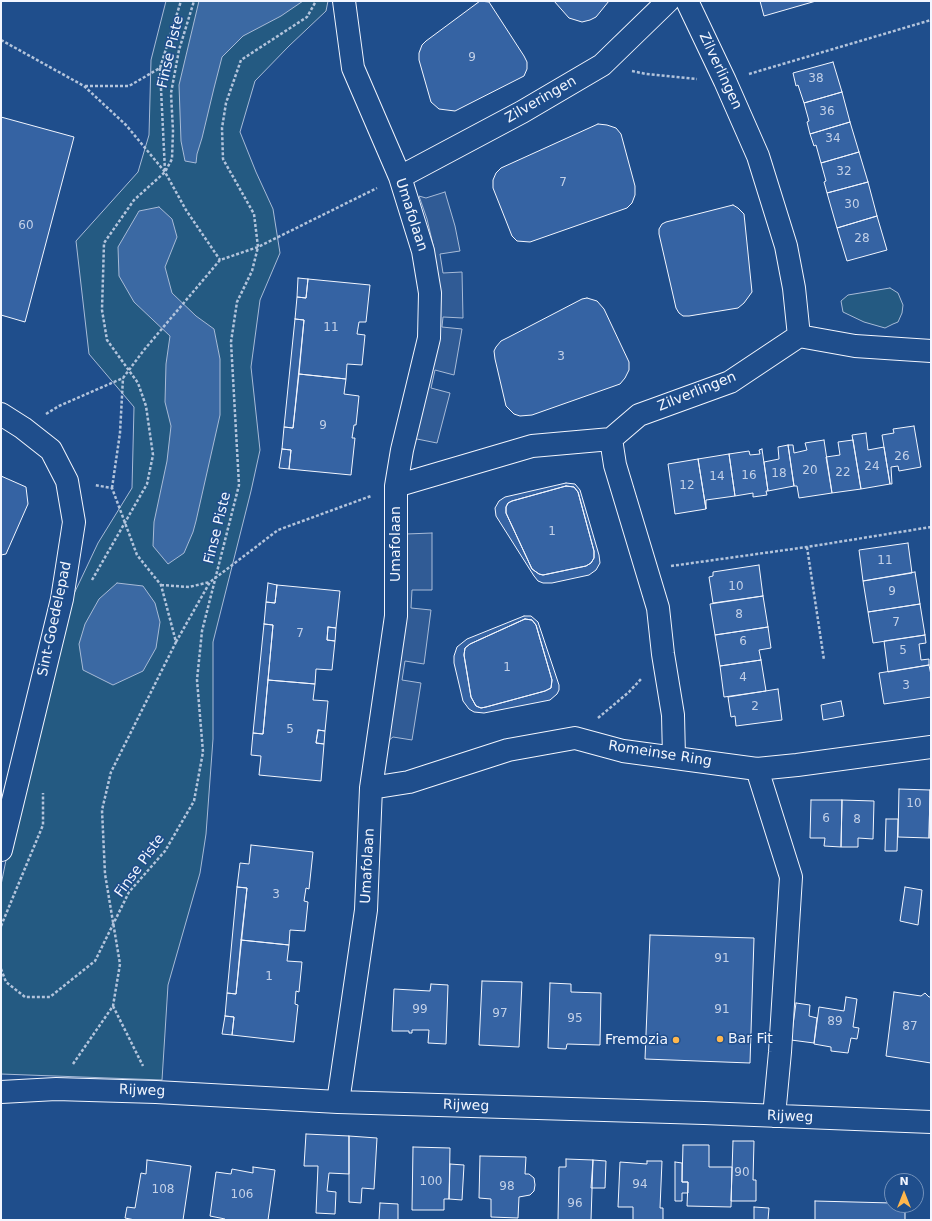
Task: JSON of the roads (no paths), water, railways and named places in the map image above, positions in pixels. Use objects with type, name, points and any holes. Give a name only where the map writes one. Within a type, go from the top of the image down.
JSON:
[{"type":"street","name":"Umafolaan","points":[[338,1102],[366,910],[371,788],[396,616],[396,486],[402,450],[429,338],[430,293],[423,251],[400,177],[353,68],[344,1]]},
{"type":"street","name":"Zilveringen","points":[[400,177],[522,112],[602,65],[668,1]]},
{"type":"street","name":"Zilverlingen","points":[[611,439],[639,415],[730,382],[799,336],[794,288],[786,246],[758,156],[725,81],[687,1]]},
{"type":"street","points":[[799,336],[855,346],[931,351]]},
{"type":"street","name":"Sint-Goedelepad","points":[[1,414],[24,428],[51,450],[67,481],[74,522],[62,599],[1,850]]},
{"type":"street","points":[[396,486],[532,446],[611,439],[615,465],[658,608],[663,654],[673,715],[674,758]]},
{"type":"street","name":"Romeinse Ring","points":[[371,788],[409,782],[508,750],[574,738],[623,751],[757,769],[931,747]]},
{"type":"street","points":[[757,769],[791,877],[780,1052],[774,1116]]},
{"type":"street","name":"Rijweg","points":[[1,1092],[56,1089],[156,1092],[338,1102],[931,1122]]},
{"type":"place","name":"Bar Fit","points":[[720,1039]]},
{"type":"place","name":"Fremozia","points":[[676,1040]]}]
